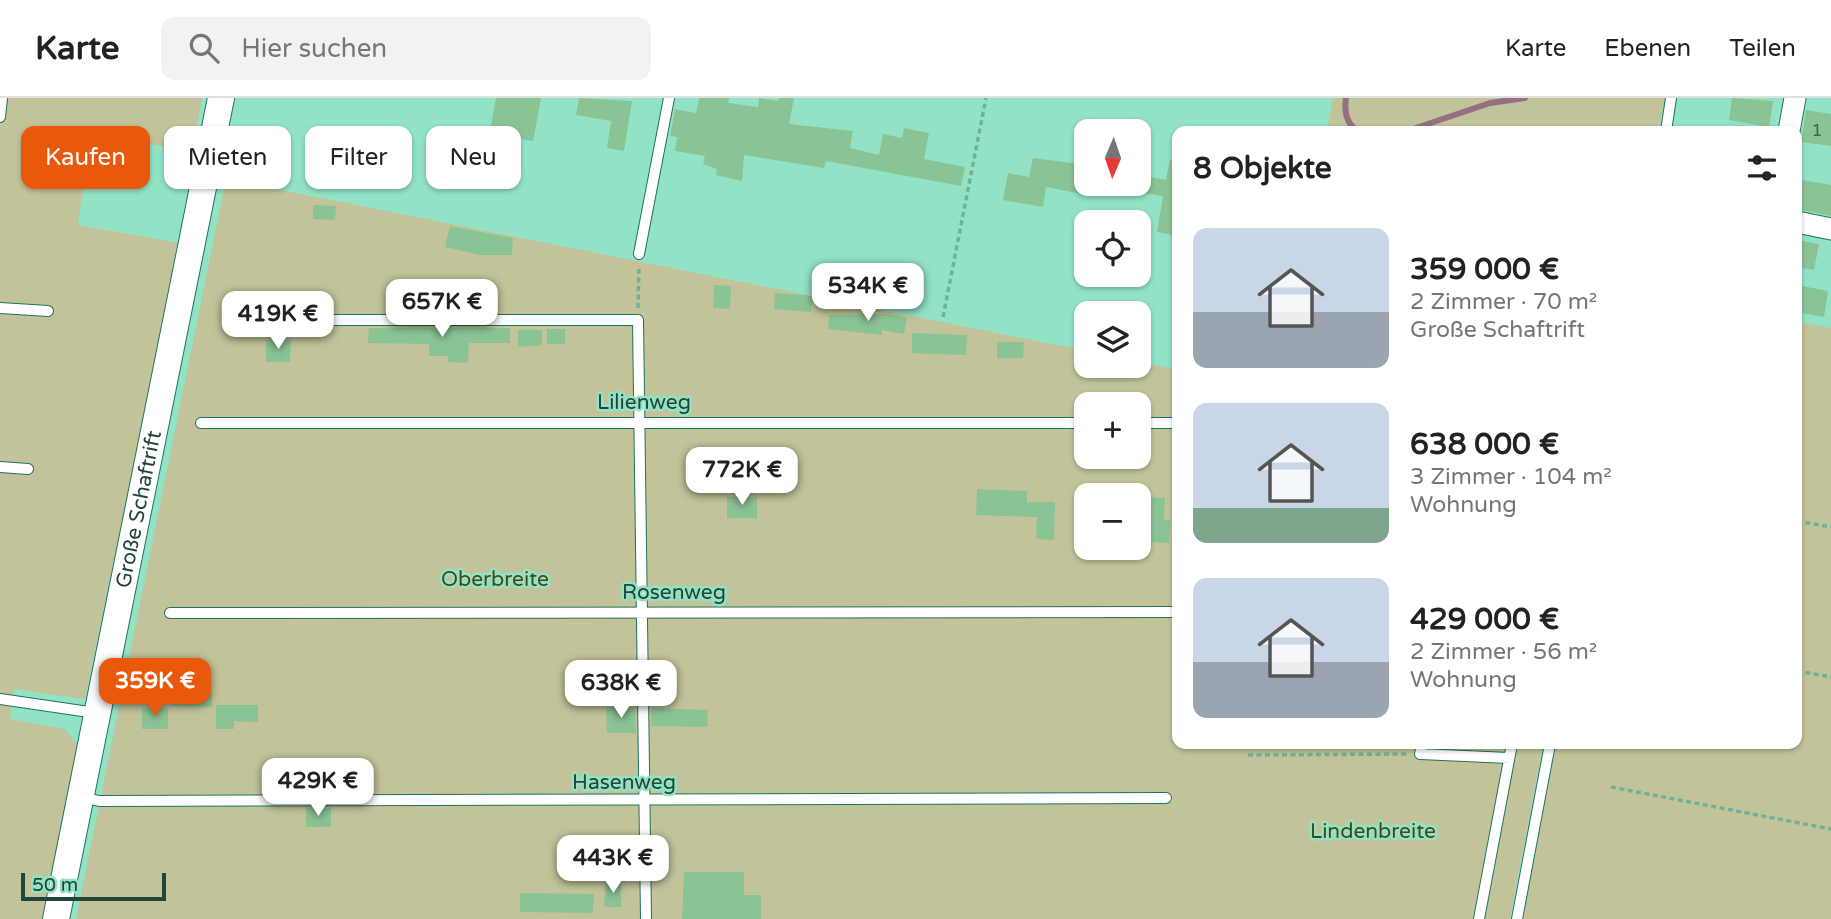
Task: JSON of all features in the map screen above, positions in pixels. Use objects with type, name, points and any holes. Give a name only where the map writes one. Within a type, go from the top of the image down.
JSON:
[{"type":"street","name":"Große Schaftrift","points":[[56,919],[221,98]]},
{"type":"street","points":[[1790,126],[1795,98]]},
{"type":"street","points":[[1802,223],[1831,229]]},
{"type":"lane","points":[[0,117],[2,98]]},
{"type":"lane","points":[[639,254],[669,98]]},
{"type":"lane","points":[[1667,126],[1671,98]]},
{"type":"lane","points":[[0,308],[48,311]]},
{"type":"lane","points":[[242,320],[638,320],[646,919]]},
{"type":"lane","name":"Lilienweg","points":[[201,423],[1074,423]]},
{"type":"lane","points":[[1151,423],[1172,423]]},
{"type":"lane","points":[[0,467],[28,469]]},
{"type":"lane","name":"Rosenweg","points":[[170,613],[1172,612]]},
{"type":"lane","points":[[0,699],[99,713]]},
{"type":"lane","points":[[1421,749],[1509,758]]},
{"type":"lane","points":[[1479,919],[1511,749]]},
{"type":"lane","points":[[1517,919],[1549,749]]},
{"type":"lane","name":"Hasenweg","points":[[82,797],[99,801],[1166,798]]},
{"type":"path","points":[[943,317],[986,98]]},
{"type":"path","points":[[638,320],[639,254]]},
{"type":"path","points":[[1802,522],[1831,527]]},
{"type":"path","points":[[1802,672],[1831,677]]},
{"type":"path","points":[[1248,755],[1421,749]]},
{"type":"path","points":[[1611,787],[1831,829]]},
{"type":"green space","points":[[0,98],[202,98],[197,126],[164,126],[164,147],[150,144],[150,126],[21,126],[21,189],[83,189],[78,225],[179,243],[85,699],[14,689],[10,719],[65,729],[79,747],[44,919],[0,919]]},
{"type":"green space","points":[[1333,98],[1665,98],[1659,126],[1328,126]]},
{"type":"green space","name":"Oberbreite","points":[[224,189],[276,189],[1074,348],[1074,378],[1151,378],[1151,364],[1172,369],[1172,749],[1542,749],[1510,919],[76,919]]},
{"type":"green space","points":[[1802,323],[1831,328],[1831,919],[1520,919],[1554,749],[1802,749]]},
{"type":"building","points":[[496,98],[541,98],[533,141],[521,139],[521,126],[491,126]]},
{"type":"building","points":[[579,98],[632,101],[624,151],[607,148],[611,121],[576,115]]},
{"type":"building","points":[[699,98],[729,98],[728,103],[758,107],[759,98],[778,101],[779,98],[794,98],[789,124],[853,131],[850,148],[879,155],[883,134],[902,138],[904,128],[929,133],[924,159],[965,167],[961,186],[826,161],[824,168],[744,155],[742,181],[716,175],[717,169],[703,164],[705,156],[675,151],[677,137],[670,136],[675,109],[696,113]]},
{"type":"building","points":[[1732,98],[1773,101],[1769,126],[1729,120]]},
{"type":"building","points":[[1806,110],[1831,114],[1831,146],[1802,142]]},
{"type":"building","points":[[1033,158],[1074,163],[1074,192],[1046,187],[1043,207],[1003,200],[1008,173],[1029,177]]},
{"type":"building","points":[[1172,160],[1172,235],[1157,232],[1163,196],[1152,194],[1152,178],[1166,180]]},
{"type":"building","points":[[1802,180],[1831,185],[1831,216],[1802,210]]},
{"type":"building","points":[[313,205],[336,206],[335,220],[313,219]]},
{"type":"building","points":[[450,226],[513,238],[512,255],[481,255],[445,247]]},
{"type":"building","points":[[1802,241],[1819,244],[1814,270],[1802,268]]},
{"type":"building","points":[[714,285],[731,286],[730,309],[713,308]]},
{"type":"building","points":[[1802,286],[1828,291],[1824,317],[1802,313]]},
{"type":"building","points":[[775,293],[813,296],[811,312],[774,309]]},
{"type":"building","points":[[889,314],[907,318],[904,334],[882,330],[882,335],[828,329],[829,315]]},
{"type":"building","points":[[369,328],[510,328],[510,343],[469,343],[468,363],[448,362],[448,356],[429,356],[429,344],[368,343]]},
{"type":"building","points":[[547,329],[565,329],[565,344],[547,344]]},
{"type":"building","points":[[518,330],[542,330],[542,345],[518,347]]},
{"type":"building","points":[[912,333],[967,335],[966,355],[912,353]]},
{"type":"building","points":[[266,340],[291,340],[290,362],[266,362]]},
{"type":"building","points":[[997,342],[1024,342],[1023,358],[997,358]]},
{"type":"building","points":[[977,489],[1027,491],[1027,502],[1055,502],[1054,540],[1036,539],[1037,517],[976,515]]},
{"type":"building","points":[[727,497],[757,497],[757,518],[727,518]]},
{"type":"building","points":[[1151,497],[1165,498],[1164,520],[1170,520],[1169,543],[1151,542]]},
{"type":"building","points":[[171,691],[212,691],[212,707],[171,706]]},
{"type":"building","points":[[216,705],[258,705],[258,722],[234,721],[234,729],[216,729]]},
{"type":"building","points":[[606,707],[635,707],[636,733],[607,733]]},
{"type":"building","points":[[142,708],[168,708],[168,729],[142,729]]},
{"type":"building","points":[[651,708],[708,710],[707,727],[651,726]]},
{"type":"building","points":[[306,808],[331,808],[331,827],[306,827]]},
{"type":"building","points":[[684,872],[744,872],[744,895],[761,895],[761,919],[682,919]]},
{"type":"building","points":[[606,883],[621,884],[621,907],[604,907]]},
{"type":"building","points":[[520,893],[594,894],[593,913],[520,912]]},
{"type":"waterway","points":[[1346,98],[1345,108],[1352,126]]},
{"type":"waterway","points":[[1422,126],[1490,103],[1525,98]]},
{"type":"park label","name":"Lindenbreite","points":[[1373,831]]}]
